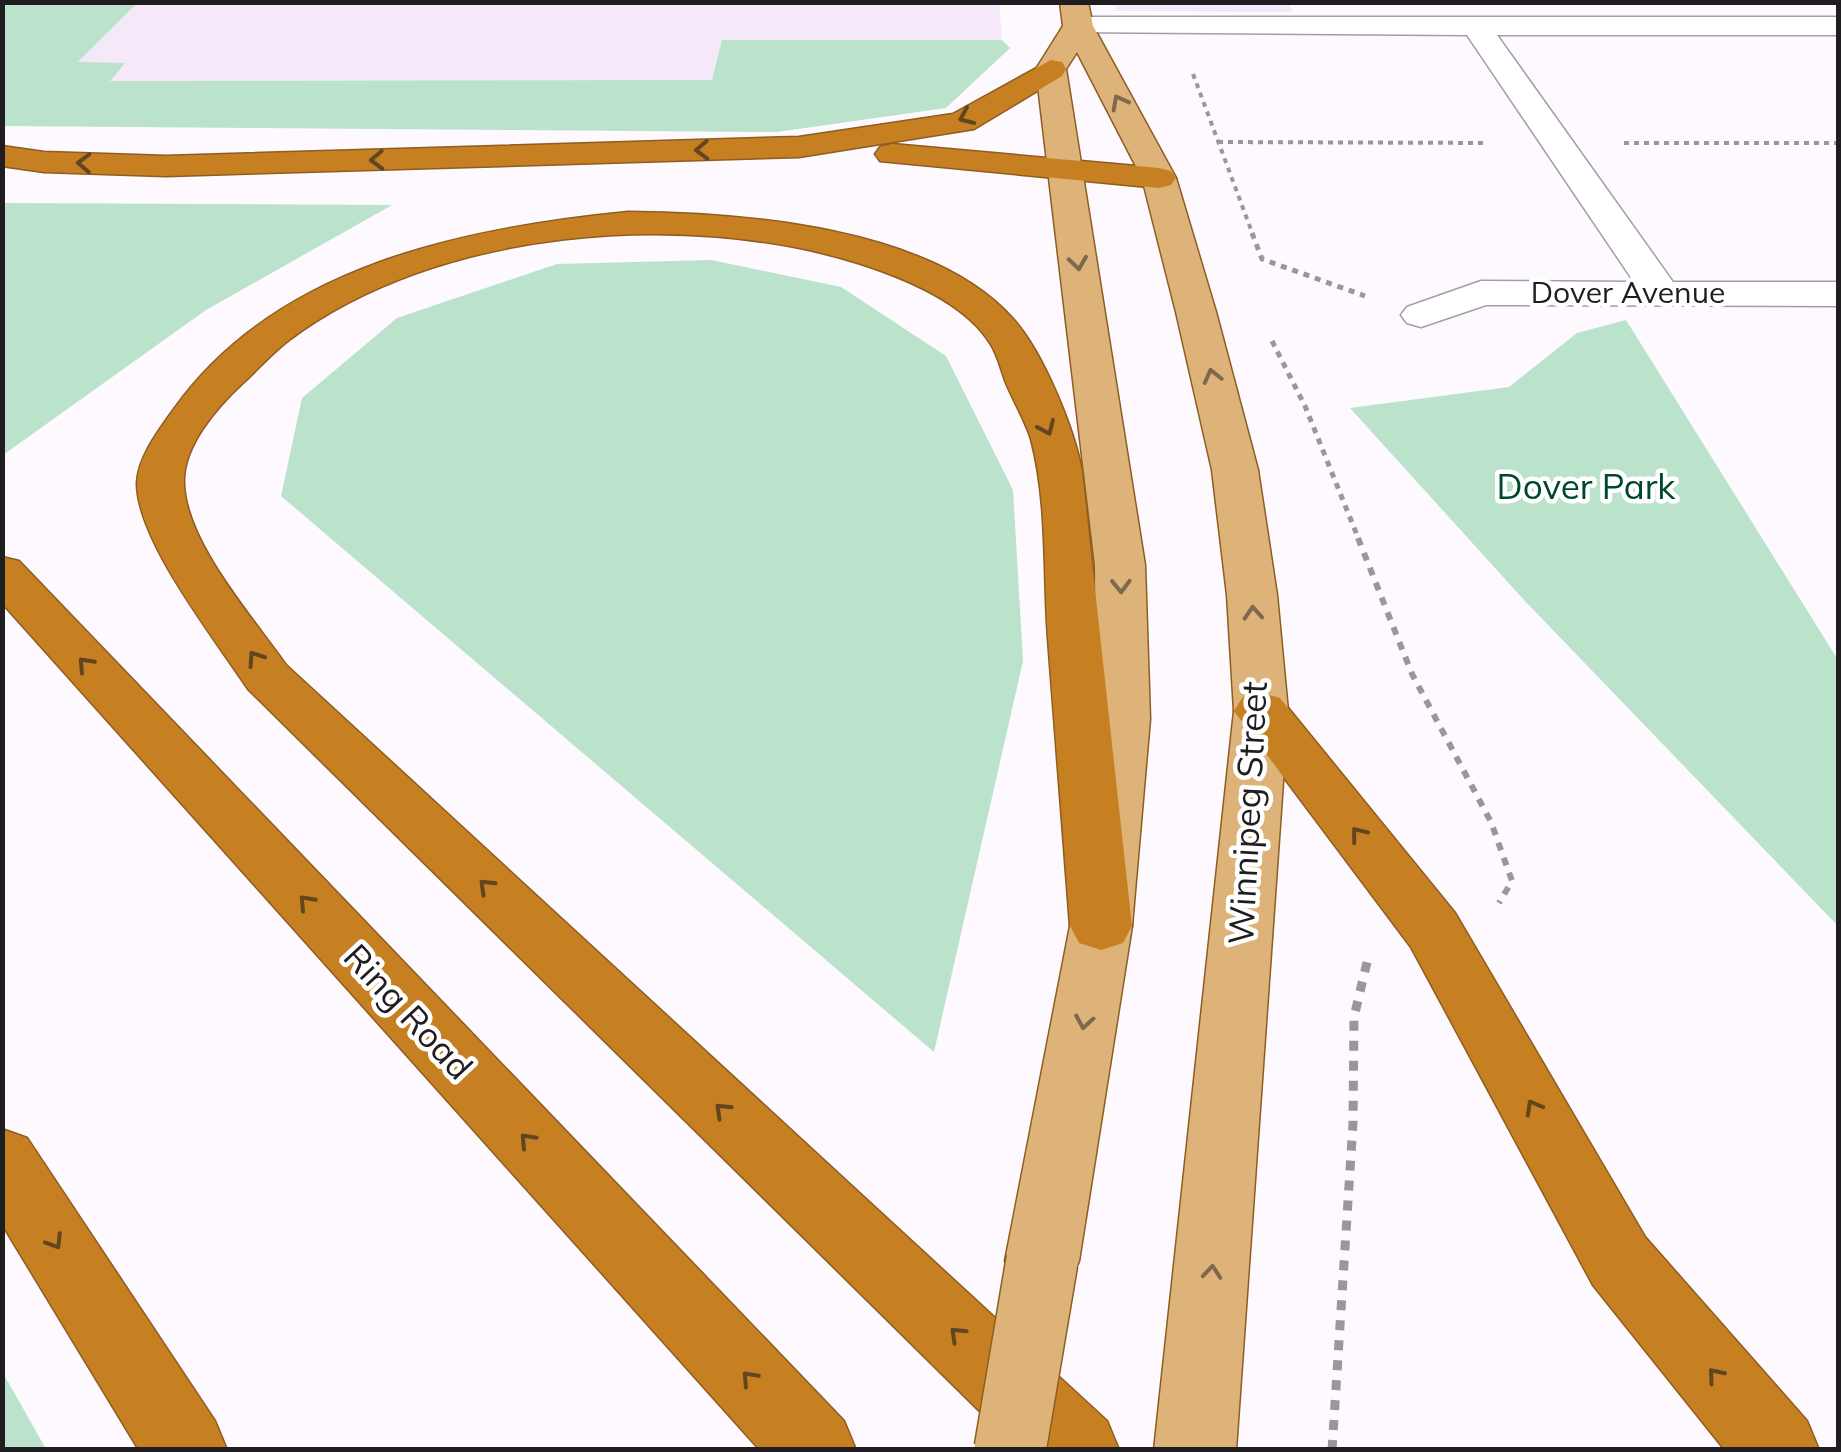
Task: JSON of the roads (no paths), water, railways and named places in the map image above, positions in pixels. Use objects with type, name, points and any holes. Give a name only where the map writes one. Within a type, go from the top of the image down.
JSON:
[{"type":"highway","points":[[800,147],[962,122],[1051,69]]},
{"type":"highway","points":[[2,156],[44,162],[166,166],[800,147],[1159,178]]},
{"type":"highway","points":[[1078,1450],[267,677],[178,544],[160,482],[186,417],[256,342],[304,311],[390,272],[459,248],[543,231],[633,222],[731,223],[805,233],[870,252],[932,278],[962,296],[1008,338],[1055,445],[1101,926]]},
{"type":"highway","name":"Ring Road","points":[[2,572],[815,1450]]},
{"type":"highway","points":[[1261,710],[1433,930],[1620,1261],[1778,1450]]},
{"type":"highway","points":[[2,1160],[186,1450]]},
{"type":"main road","points":[[1010,1450],[1101,926],[1123,720],[1120,565],[1051,69],[1076,14]]},
{"type":"main road","name":"Winnipeg Street","points":[[1076,14],[1159,178],[1235,470],[1252,595],[1261,710],[1195,1450]]},
{"type":"street","points":[[1076,14],[1175,26],[1320,14],[1476,26],[1548,14],[1838,26]]},
{"type":"street","points":[[1476,26],[1661,293]]},
{"type":"street","name":"Dover Avenue","points":[[1421,315],[1481,293],[1838,294]]},
{"type":"park label","name":"Dover Park","points":[[1586,487]]}]
